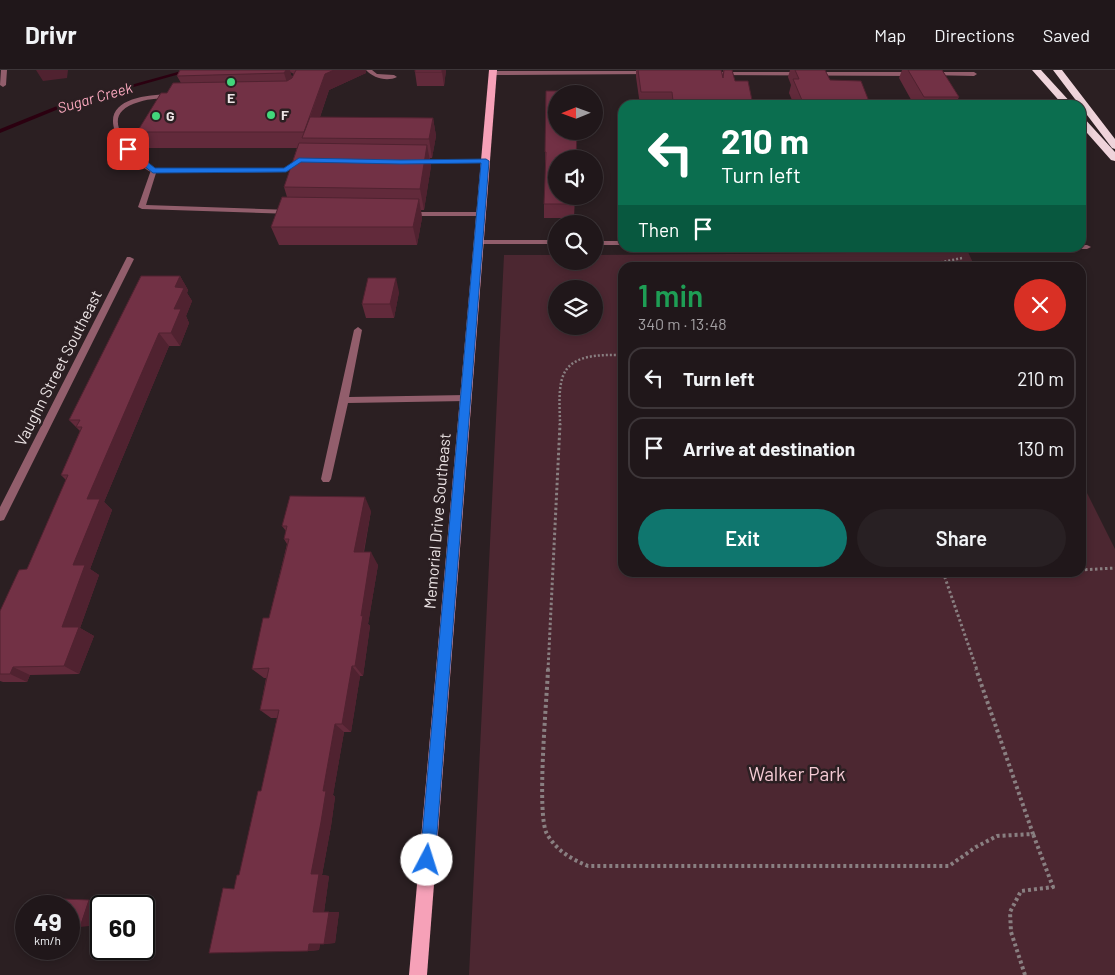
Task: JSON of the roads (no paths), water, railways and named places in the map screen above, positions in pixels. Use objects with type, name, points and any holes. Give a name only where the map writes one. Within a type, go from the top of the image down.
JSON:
[{"type":"highway","points":[[1036,70],[1063,100]]},
{"type":"highway","points":[[1057,70],[1080,100]]},
{"type":"highway","points":[[1086,108],[1115,146]]},
{"type":"highway","points":[[1086,126],[1115,158]]},
{"type":"main road","name":"Memorial Drive Southeast","points":[[418,975],[492,71]]},
{"type":"street","points":[[3,85],[4,70]]},
{"type":"street","points":[[369,70],[375,76],[394,76]]},
{"type":"street","points":[[492,71],[654,73]]},
{"type":"street","points":[[704,73],[974,74]]},
{"type":"street","points":[[176,96],[140,98],[124,106],[116,115],[114,124],[128,149],[153,171],[286,170],[299,160],[309,160]]},
{"type":"street","points":[[409,162],[486,161]]},
{"type":"street","points":[[153,171],[142,207],[296,213]]},
{"type":"street","points":[[400,214],[481,214]]},
{"type":"street","points":[[479,242],[548,242]]},
{"type":"street","points":[[603,243],[618,243]]},
{"type":"street","name":"Vaughn Street Southeast","points":[[0,516],[130,259]]},
{"type":"street","points":[[326,479],[358,330]]},
{"type":"street","points":[[344,400],[466,398]]},
{"type":"waterway","name":"Sugar Creek","points":[[0,131],[64,105],[191,70]]},
{"type":"place","name":"E","points":[[231,82]]},
{"type":"place","name":"F","points":[[271,115]]},
{"type":"place","name":"G","points":[[156,116]]},
{"type":"park label","name":"Walker Park","points":[[797,774]]}]
